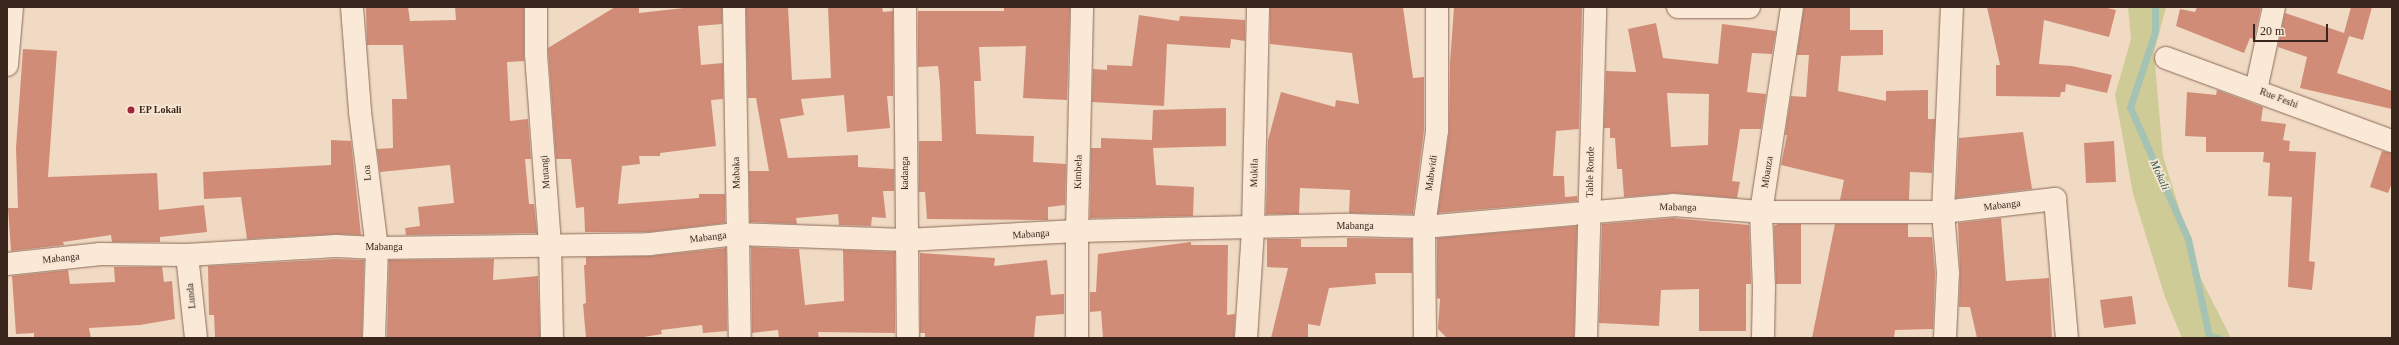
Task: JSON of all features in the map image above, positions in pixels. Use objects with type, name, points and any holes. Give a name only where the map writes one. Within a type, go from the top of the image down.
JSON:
[{"type":"street","points":[[7,65],[12,7]]},
{"type":"street","name":"Loa","points":[[352,7],[360,112],[377,248],[374,338]]},
{"type":"street","name":"Mutangi","points":[[536,7],[536,54],[550,244],[552,338]]},
{"type":"street","name":"Mabaka","points":[[734,7],[736,234],[740,338]]},
{"type":"street","name":"kadanga","points":[[905,7],[908,338]]},
{"type":"street","name":"Kimbela","points":[[1077,338],[1076,231],[1082,7]]},
{"type":"street","name":"Mukila","points":[[1246,338],[1253,229],[1258,7]]},
{"type":"street","name":"Mabwidi","points":[[1426,338],[1424,226],[1437,131],[1437,7]]},
{"type":"street","name":"Table Ronde","points":[[1586,338],[1594,7]]},
{"type":"street","points":[[1678,7],[1749,7]]},
{"type":"street","name":"Mbanza","points":[[1763,338],[1764,288],[1761,212],[1792,7]]},
{"type":"street","points":[[1945,338],[1948,273],[1943,212],[1952,7]]},
{"type":"street","points":[[2256,90],[2274,7]]},
{"type":"street","name":"Rue Feshi","points":[[2166,58],[2392,141]]},
{"type":"street","name":"Mabanga","points":[[7,264],[100,254],[187,255],[336,246],[377,248],[550,244],[650,244],[736,234],[906,240],[1076,231],[1253,229],[1349,225],[1424,226],[1673,205],[1761,212],[1943,212],[2055,199],[2067,338]]},
{"type":"street","name":"Lunda","points":[[187,255],[196,338]]},
{"type":"shaded area","points":[[2128,7],[2166,7],[2154,52],[2163,156],[2201,279],[2231,338],[2182,338],[2165,297],[2133,194],[2115,95],[2131,39]]},
{"type":"building","points":[[366,7],[408,7],[410,21],[456,20],[455,7],[524,7],[524,61],[507,62],[510,121],[528,119],[531,159],[525,159],[529,204],[534,204],[537,233],[406,235],[405,228],[420,226],[418,207],[454,203],[450,165],[380,172],[377,149],[393,148],[392,99],[407,99],[403,45],[367,45]]},
{"type":"building","points":[[615,7],[639,7],[639,13],[693,7],[722,7],[722,24],[698,26],[701,65],[723,63],[723,99],[711,100],[716,146],[660,153],[660,156],[639,156],[640,164],[622,166],[618,204],[699,198],[699,194],[725,194],[725,223],[649,232],[585,232],[584,207],[576,208],[571,159],[556,159],[548,48]]},
{"type":"building","points":[[746,7],[788,7],[792,80],[831,78],[828,7],[882,7],[883,12],[893,11],[893,96],[887,96],[890,128],[847,132],[844,95],[801,99],[804,115],[780,119],[788,158],[858,155],[858,167],[894,169],[894,191],[883,191],[886,218],[872,217],[871,226],[839,225],[838,214],[796,218],[797,224],[750,222],[749,171],[769,171],[756,98],[748,98]]},
{"type":"building","points":[[1004,7],[1070,7],[1067,100],[1023,98],[1026,46],[979,47],[981,81],[974,81],[976,134],[1034,136],[1033,162],[1066,164],[1065,205],[1048,207],[1048,220],[927,219],[925,192],[919,192],[919,141],[942,141],[940,84],[938,66],[918,67],[918,11],[1004,11]]},
{"type":"building","points":[[1270,7],[1403,7],[1413,78],[1424,77],[1424,130],[1413,214],[1349,213],[1350,190],[1300,188],[1299,214],[1266,214],[1268,140],[1281,92],[1335,107],[1336,100],[1359,104],[1352,53],[1270,44]]},
{"type":"building","points":[[1454,7],[1582,7],[1579,129],[1556,131],[1553,176],[1564,176],[1565,197],[1577,196],[1577,201],[1438,213],[1449,133],[1450,63]]},
{"type":"building","points":[[1804,7],[1850,7],[1850,30],[1883,30],[1883,55],[1841,56],[1838,91],[1886,101],[1886,91],[1928,90],[1928,119],[1935,119],[1932,173],[1910,172],[1909,200],[1840,200],[1844,180],[1781,165],[1787,135],[1785,135],[1791,96],[1806,97],[1809,55],[1797,55]]},
{"type":"building","points":[[1987,7],[2103,7],[2116,10],[2109,37],[2044,20],[2039,64],[2072,66],[2112,75],[2107,93],[2066,84],[2065,92],[2061,92],[2060,97],[1996,96],[1996,65],[2000,65]]},
{"type":"building","points":[[2197,7],[2261,7],[2254,39],[2250,38],[2244,53],[2176,26],[2180,9],[2195,12]]},
{"type":"building","points":[[2351,7],[2372,7],[2363,40],[2349,36],[2337,73],[2392,91],[2392,109],[2300,88],[2307,57],[2278,47],[2285,13],[2344,33]]},
{"type":"building","points":[[1139,15],[1179,21],[1180,16],[1245,20],[1245,41],[1231,39],[1230,48],[1167,44],[1164,106],[1092,102],[1093,69],[1107,70],[1107,65],[1132,66]]},
{"type":"building","points":[[1656,23],[1663,58],[1718,64],[1722,24],[1776,31],[1772,54],[1752,53],[1747,92],[1766,94],[1761,129],[1740,129],[1732,181],[1740,182],[1737,198],[1674,193],[1624,197],[1622,169],[1617,169],[1615,138],[1610,138],[1610,128],[1604,128],[1606,71],[1636,72],[1628,29]],"holes":[[[1667,93],[1709,94],[1708,145],[1671,147]]]},
{"type":"building","points":[[23,49],[57,51],[48,177],[157,173],[159,210],[204,205],[207,232],[160,237],[160,242],[112,242],[111,235],[63,242],[64,245],[11,251],[8,208],[18,208],[16,148]]},
{"type":"building","points":[[2217,90],[2263,107],[2261,121],[2286,124],[2283,140],[2290,141],[2289,151],[2316,152],[2309,261],[2315,262],[2312,290],[2288,287],[2292,197],[2268,196],[2270,163],[2263,162],[2264,152],[2206,152],[2206,137],[2185,136],[2187,92],[2216,95]]},
{"type":"building","points":[[1226,108],[1226,146],[1153,148],[1156,185],[1194,187],[1193,216],[1090,218],[1091,148],[1101,148],[1101,138],[1152,140],[1153,110]]},
{"type":"building","points":[[2023,132],[2032,189],[1956,198],[1959,138]]},
{"type":"building","points":[[331,140],[351,141],[361,235],[335,234],[247,239],[241,197],[204,199],[203,172],[331,165]]},
{"type":"building","points":[[2114,141],[2116,182],[2086,183],[2084,143]]},
{"type":"building","points":[[2382,151],[2392,153],[2392,183],[2388,193],[2370,187]]},
{"type":"building","points":[[1673,218],[1749,225],[1751,284],[1746,284],[1746,331],[1699,331],[1699,289],[1661,290],[1659,326],[1599,323],[1602,224]]},
{"type":"building","points":[[2001,218],[2006,281],[2049,278],[2052,338],[1977,338],[1970,307],[1959,307],[1960,273],[1958,223]]},
{"type":"building","points":[[1778,224],[1801,224],[1801,284],[1776,284],[1774,226]]},
{"type":"building","points":[[1835,224],[1908,224],[1908,237],[1932,237],[1935,273],[1933,329],[1895,330],[1894,338],[1812,338]]},
{"type":"building","points":[[1577,226],[1574,338],[1447,338],[1438,329],[1440,299],[1437,298],[1437,238]]},
{"type":"building","points":[[1347,238],[1412,239],[1412,273],[1375,273],[1376,284],[1329,288],[1320,326],[1308,324],[1308,338],[1271,338],[1288,268],[1267,267],[1267,239],[1301,239],[1301,247],[1347,247]]},
{"type":"building","points":[[1191,242],[1191,245],[1228,245],[1227,315],[1235,314],[1234,338],[1103,338],[1101,311],[1090,312],[1090,292],[1096,292],[1098,254]]},
{"type":"building","points":[[751,247],[799,249],[805,305],[844,301],[843,250],[895,252],[895,333],[818,332],[819,338],[779,338],[778,330],[752,333]]},
{"type":"building","points":[[726,248],[727,331],[703,333],[702,325],[661,330],[662,334],[638,338],[586,338],[583,304],[586,303],[584,265],[586,265],[586,257],[651,256]]},
{"type":"building","points":[[920,253],[995,258],[994,266],[1047,260],[1051,295],[1064,294],[1064,314],[1036,316],[1034,338],[925,338],[925,333],[920,333]]},
{"type":"building","points":[[336,259],[364,260],[362,338],[215,338],[214,315],[209,315],[208,266]]},
{"type":"building","points":[[494,259],[493,280],[538,276],[540,338],[387,338],[389,260]]},
{"type":"building","points":[[114,267],[162,267],[164,282],[172,281],[175,319],[140,325],[89,328],[91,338],[34,338],[34,333],[16,334],[12,276],[68,270],[70,284],[115,282]]},
{"type":"building","points":[[2132,296],[2136,324],[2104,328],[2100,300]]},
{"type":"waterway","name":"Mokali","points":[[2155,7],[2155,32],[2130,107],[2188,239],[2209,336],[2218,338]]},
{"type":"place","name":"EP Lokali","points":[[131,110]]}]
